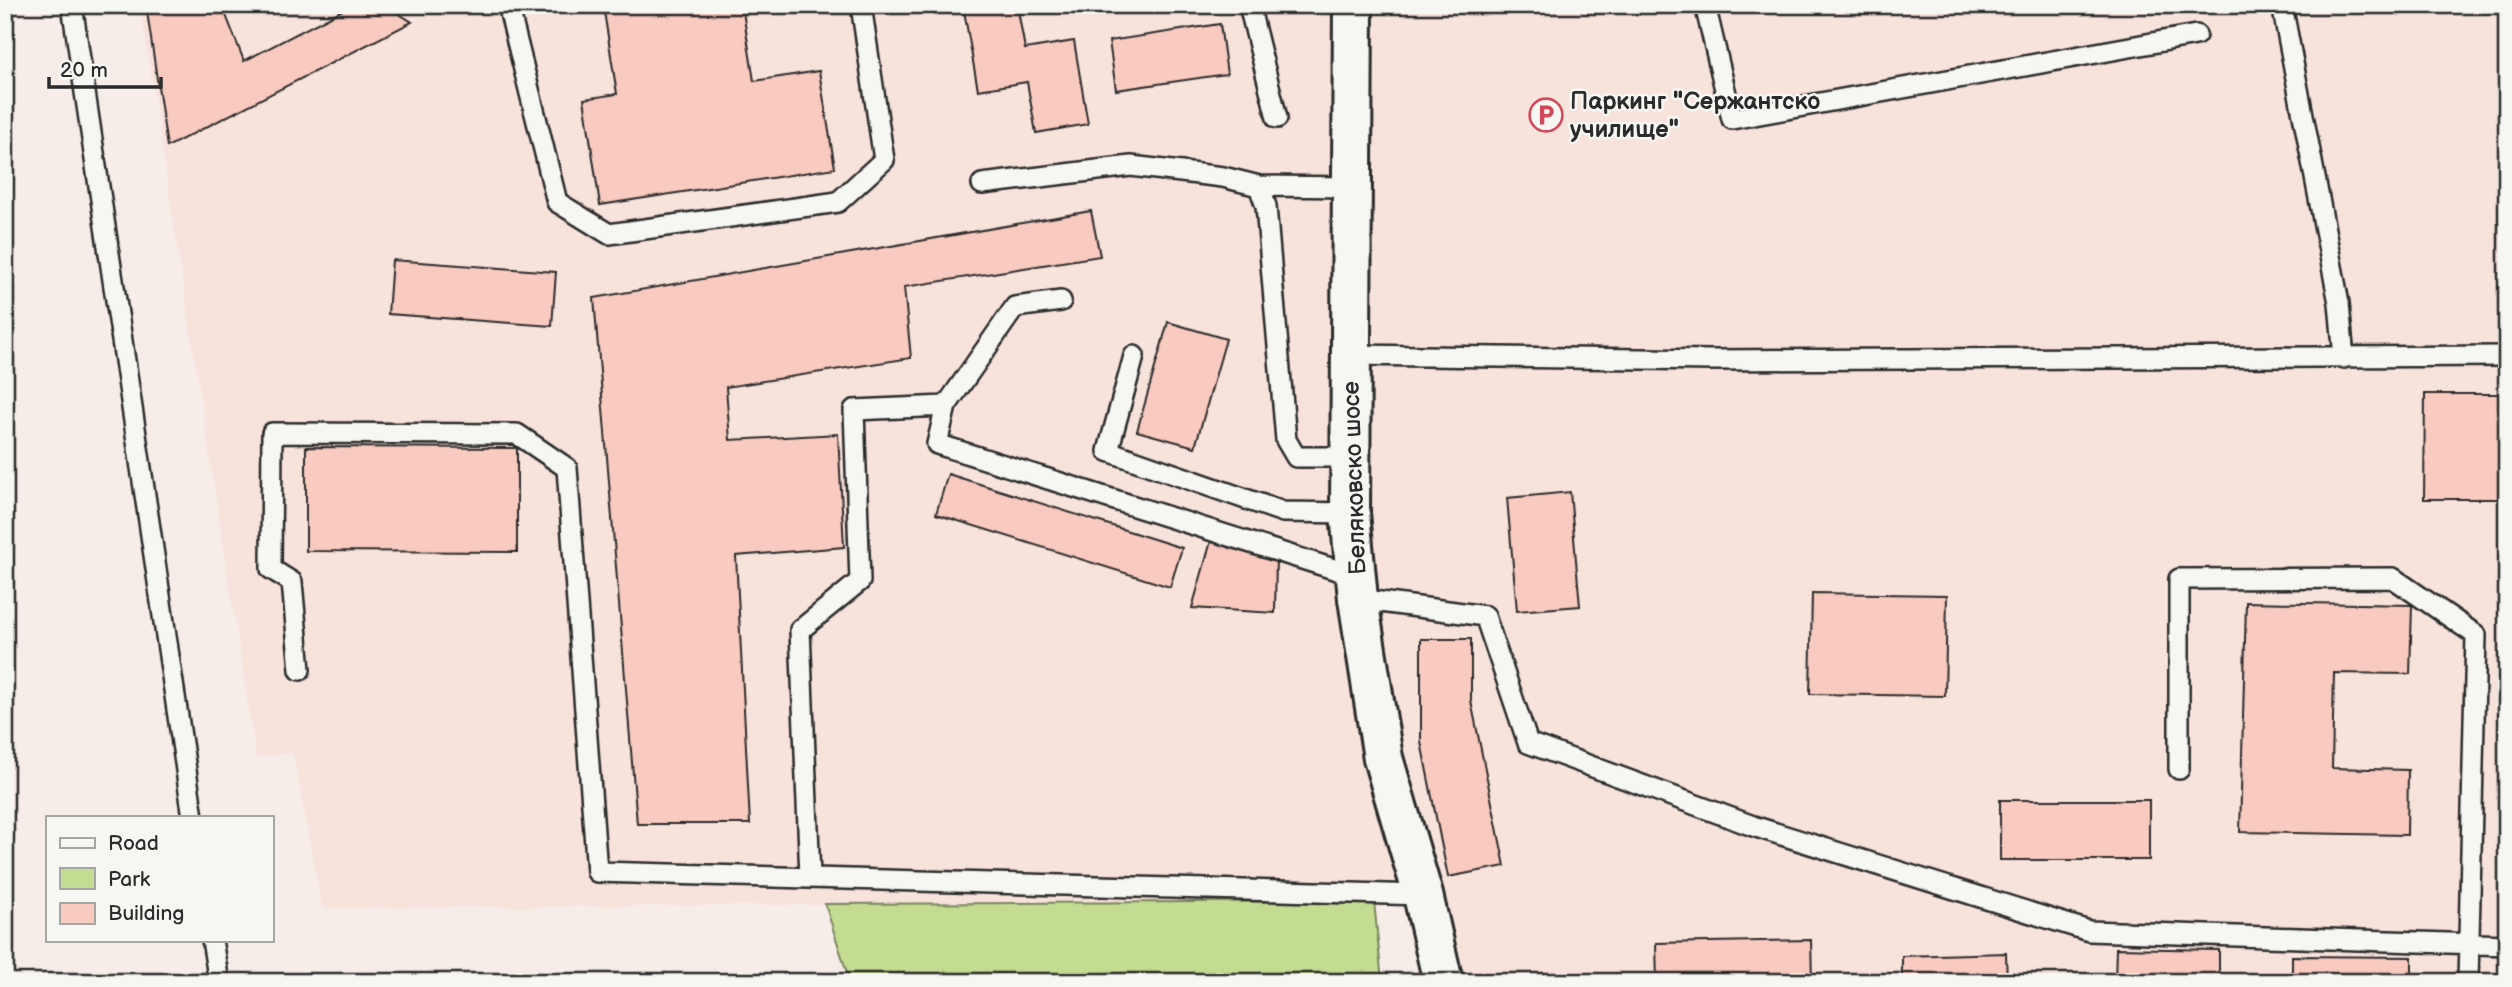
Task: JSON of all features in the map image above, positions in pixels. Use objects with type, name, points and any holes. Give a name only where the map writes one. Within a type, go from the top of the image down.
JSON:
[{"type":"street","name":"Беляковско шосе","points":[[1353,5],[1350,513],[1357,587],[1383,758],[1423,895],[1443,982]]},
{"type":"lane","points":[[72,5],[193,816]]},
{"type":"lane","points":[[508,5],[557,202],[609,234],[838,202],[848,193],[884,160],[861,5]]},
{"type":"lane","points":[[1249,5],[1277,118]]},
{"type":"lane","points":[[1705,5],[1732,120],[2196,35]]},
{"type":"lane","points":[[2282,5],[2339,303],[2344,358]]},
{"type":"lane","points":[[982,184],[1131,166],[1223,177],[1259,186],[1352,187]]},
{"type":"lane","points":[[1259,186],[1266,206],[1286,440],[1296,457],[1350,457]]},
{"type":"lane","points":[[1061,301],[1015,307],[946,406],[937,444],[1357,587],[1485,616],[1528,743],[1753,826],[2089,930],[2507,945]]},
{"type":"lane","points":[[1351,355],[1712,360],[2507,356]]},
{"type":"lane","points":[[1134,356],[1108,451],[1283,512],[1350,513]]},
{"type":"lane","points":[[810,877],[800,630],[860,581],[854,410],[946,406]]},
{"type":"lane","points":[[300,670],[292,582],[271,569],[272,433],[517,434],[567,468],[597,872],[1423,895]]},
{"type":"lane","points":[[2179,769],[2179,579],[2393,578],[2476,635],[2468,982]]},
{"type":"lane","points":[[212,942],[219,982]]},
{"type":"shaded area","points":[[140,5],[2507,5],[2507,982],[1452,982],[1432,901],[322,908],[293,753],[256,758]]},
{"type":"green space","points":[[1374,901],[1382,982],[850,982],[825,904]]},
{"type":"building","points":[[146,5],[222,5],[244,61],[352,5],[385,5],[412,22],[167,147]]},
{"type":"building","points":[[603,5],[742,5],[754,81],[819,71],[835,168],[600,205],[584,99],[617,94]]},
{"type":"building","points":[[963,5],[1017,5],[1025,49],[1074,41],[1088,124],[1036,133],[1027,82],[978,90]]},
{"type":"building","points":[[1220,24],[1227,74],[1116,90],[1109,41]]},
{"type":"building","points":[[1091,211],[1100,256],[904,287],[911,358],[726,387],[730,440],[838,434],[844,547],[736,556],[750,824],[637,824],[594,298]]},
{"type":"building","points":[[392,260],[556,272],[552,326],[388,314]]},
{"type":"building","points":[[1168,322],[1226,339],[1195,447],[1137,431]]},
{"type":"building","points":[[2425,394],[2507,394],[2507,499],[2424,499]]},
{"type":"building","points":[[306,447],[517,448],[517,552],[306,551]]},
{"type":"building","points":[[948,474],[1182,548],[1170,587],[936,514]]},
{"type":"building","points":[[1570,492],[1580,606],[1517,611],[1507,498]]},
{"type":"building","points":[[1213,534],[1276,556],[1275,613],[1192,608]]},
{"type":"building","points":[[1812,593],[1947,595],[1945,696],[1810,694]]},
{"type":"building","points":[[2246,602],[2412,605],[2410,674],[2334,673],[2332,768],[2408,770],[2407,835],[2240,832]]},
{"type":"building","points":[[1421,639],[1471,639],[1471,701],[1505,866],[1448,877],[1421,742]]},
{"type":"building","points":[[2000,800],[2149,800],[2149,860],[2000,860]]},
{"type":"building","points":[[1811,940],[1812,982],[1657,982],[1656,943]]},
{"type":"building","points":[[2116,948],[2219,950],[2219,982],[2115,982]]},
{"type":"building","points":[[2006,953],[2007,982],[1902,982],[1902,956]]},
{"type":"building","points":[[2292,956],[2412,957],[2412,982],[2292,982]]},
{"type":"place","name":"Паркинг \"Сержантско училище\"","points":[[1546,115]]}]
